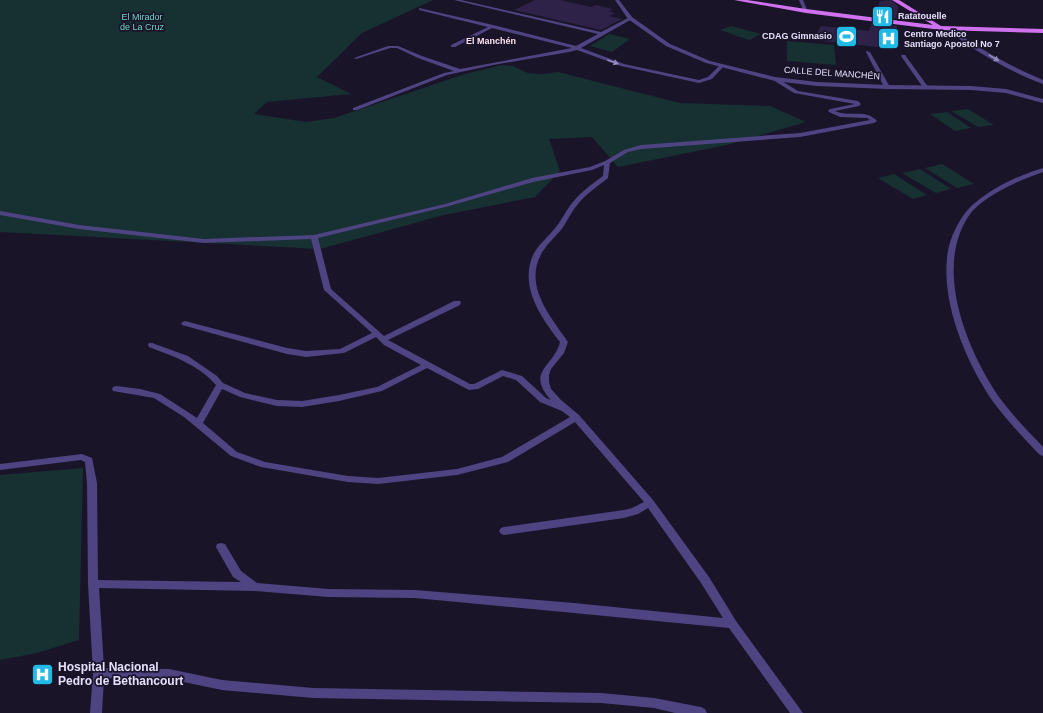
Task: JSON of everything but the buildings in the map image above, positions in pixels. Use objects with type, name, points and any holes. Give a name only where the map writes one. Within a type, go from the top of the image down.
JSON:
[{"type":"main road","points":[[737,0],[806,11],[950,29],[1043,31]]},
{"type":"main road","points":[[895,0],[941,28]]},
{"type":"street","points":[[456,0],[603,34]]},
{"type":"street","name":"CALLE DEL MANCHÉN","points":[[617,0],[630,18],[668,45],[696,58],[775,79],[817,84],[971,88],[1006,91],[1043,101]]},
{"type":"street","points":[[801,0],[806,11]]},
{"type":"street","points":[[420,9],[577,48],[623,65],[699,82],[710,79],[722,66]]},
{"type":"street","points":[[355,109],[446,74],[577,48],[630,18]]},
{"type":"street","points":[[453,46],[493,26]]},
{"type":"street","points":[[950,29],[958,36],[1008,66],[1043,82]]},
{"type":"street","points":[[356,58],[398,47],[420,58],[460,71]]},
{"type":"street","points":[[868,52],[887,87]]},
{"type":"street","points":[[903,56],[926,88]]},
{"type":"street","points":[[0,213],[79,227],[204,241],[314,237],[447,205],[532,180],[592,168],[607,162],[626,151],[641,147],[800,135],[874,121],[868,116],[840,115],[830,111],[857,105],[858,104],[856,102],[796,92],[775,79]]},
{"type":"street","points":[[607,162],[606,177],[588,190],[575,203],[558,228],[537,254],[532,270],[533,287],[538,303],[547,321],[564,342],[563,350],[547,370],[544,380],[548,390],[564,408],[576,417],[650,504],[705,580],[732,624],[797,713]]},
{"type":"street","points":[[1043,170],[996,191],[967,215],[956,236],[950,258],[953,299],[966,343],[978,369],[998,402],[1043,453]]},
{"type":"street","points":[[314,237],[328,290],[380,337],[427,365],[469,387],[475,387],[502,373],[520,378],[543,400],[564,408]]},
{"type":"street","points":[[185,323],[287,351],[306,354],[341,351],[380,337],[457,303]]},
{"type":"street","points":[[152,345],[185,358],[214,378],[220,385],[243,395],[277,403],[302,404],[379,390],[427,365]]},
{"type":"street","points":[[198,424],[220,385]]},
{"type":"street","points":[[116,389],[157,396],[198,424],[234,454],[264,465],[348,479],[378,481],[457,472],[504,460],[576,417]]},
{"type":"street","points":[[0,467],[82,457],[89,460],[92,483],[93,584],[99,673],[96,713]]},
{"type":"street","points":[[504,531],[624,514],[650,504]]},
{"type":"street","points":[[221,547],[237,574],[255,587]]},
{"type":"street","points":[[93,584],[255,587],[305,592],[415,594],[507,601],[732,624]]},
{"type":"street","points":[[99,673],[168,674],[222,685],[313,693],[601,698],[654,703],[701,713]]},
{"type":"green space","name":"El Mirador de La Cruz","points":[[0,0],[433,0],[362,33],[317,77],[351,94],[267,102],[254,114],[306,122],[334,118],[465,74],[502,65],[513,66],[528,73],[543,74],[558,72],[680,103],[770,106],[806,122],[727,145],[618,167],[592,137],[549,139],[560,171],[535,197],[444,215],[320,249],[0,232]]},
{"type":"green space","points":[[731,26],[761,34],[749,40],[720,30]]},
{"type":"green space","points":[[609,34],[630,39],[612,52],[590,46]]},
{"type":"green space","points":[[787,41],[834,45],[836,65],[787,61]]},
{"type":"green space","points":[[968,109],[994,125],[978,127],[951,111]]},
{"type":"green space","points":[[947,112],[971,128],[955,131],[930,114]]},
{"type":"green space","points":[[942,164],[974,184],[957,188],[925,168]]},
{"type":"green space","points":[[920,169],[951,189],[936,193],[902,173]]},
{"type":"green space","points":[[894,174],[927,195],[913,199],[878,178]]},
{"type":"green space","points":[[83,468],[79,640],[37,653],[0,660],[0,475]]},
{"type":"place","name":"Ratatouelle","points":[[883,16]]},
{"type":"place","name":"CDAG Gimnasio","points":[[847,36]]},
{"type":"place","name":"Centro Medico Santiago Apostol No 7","points":[[888,39]]},
{"type":"place","name":"Hospital Nacional Pedro de Bethancourt","points":[[42,674]]},
{"type":"district","name":"El Manchén","points":[[491,41]]}]
